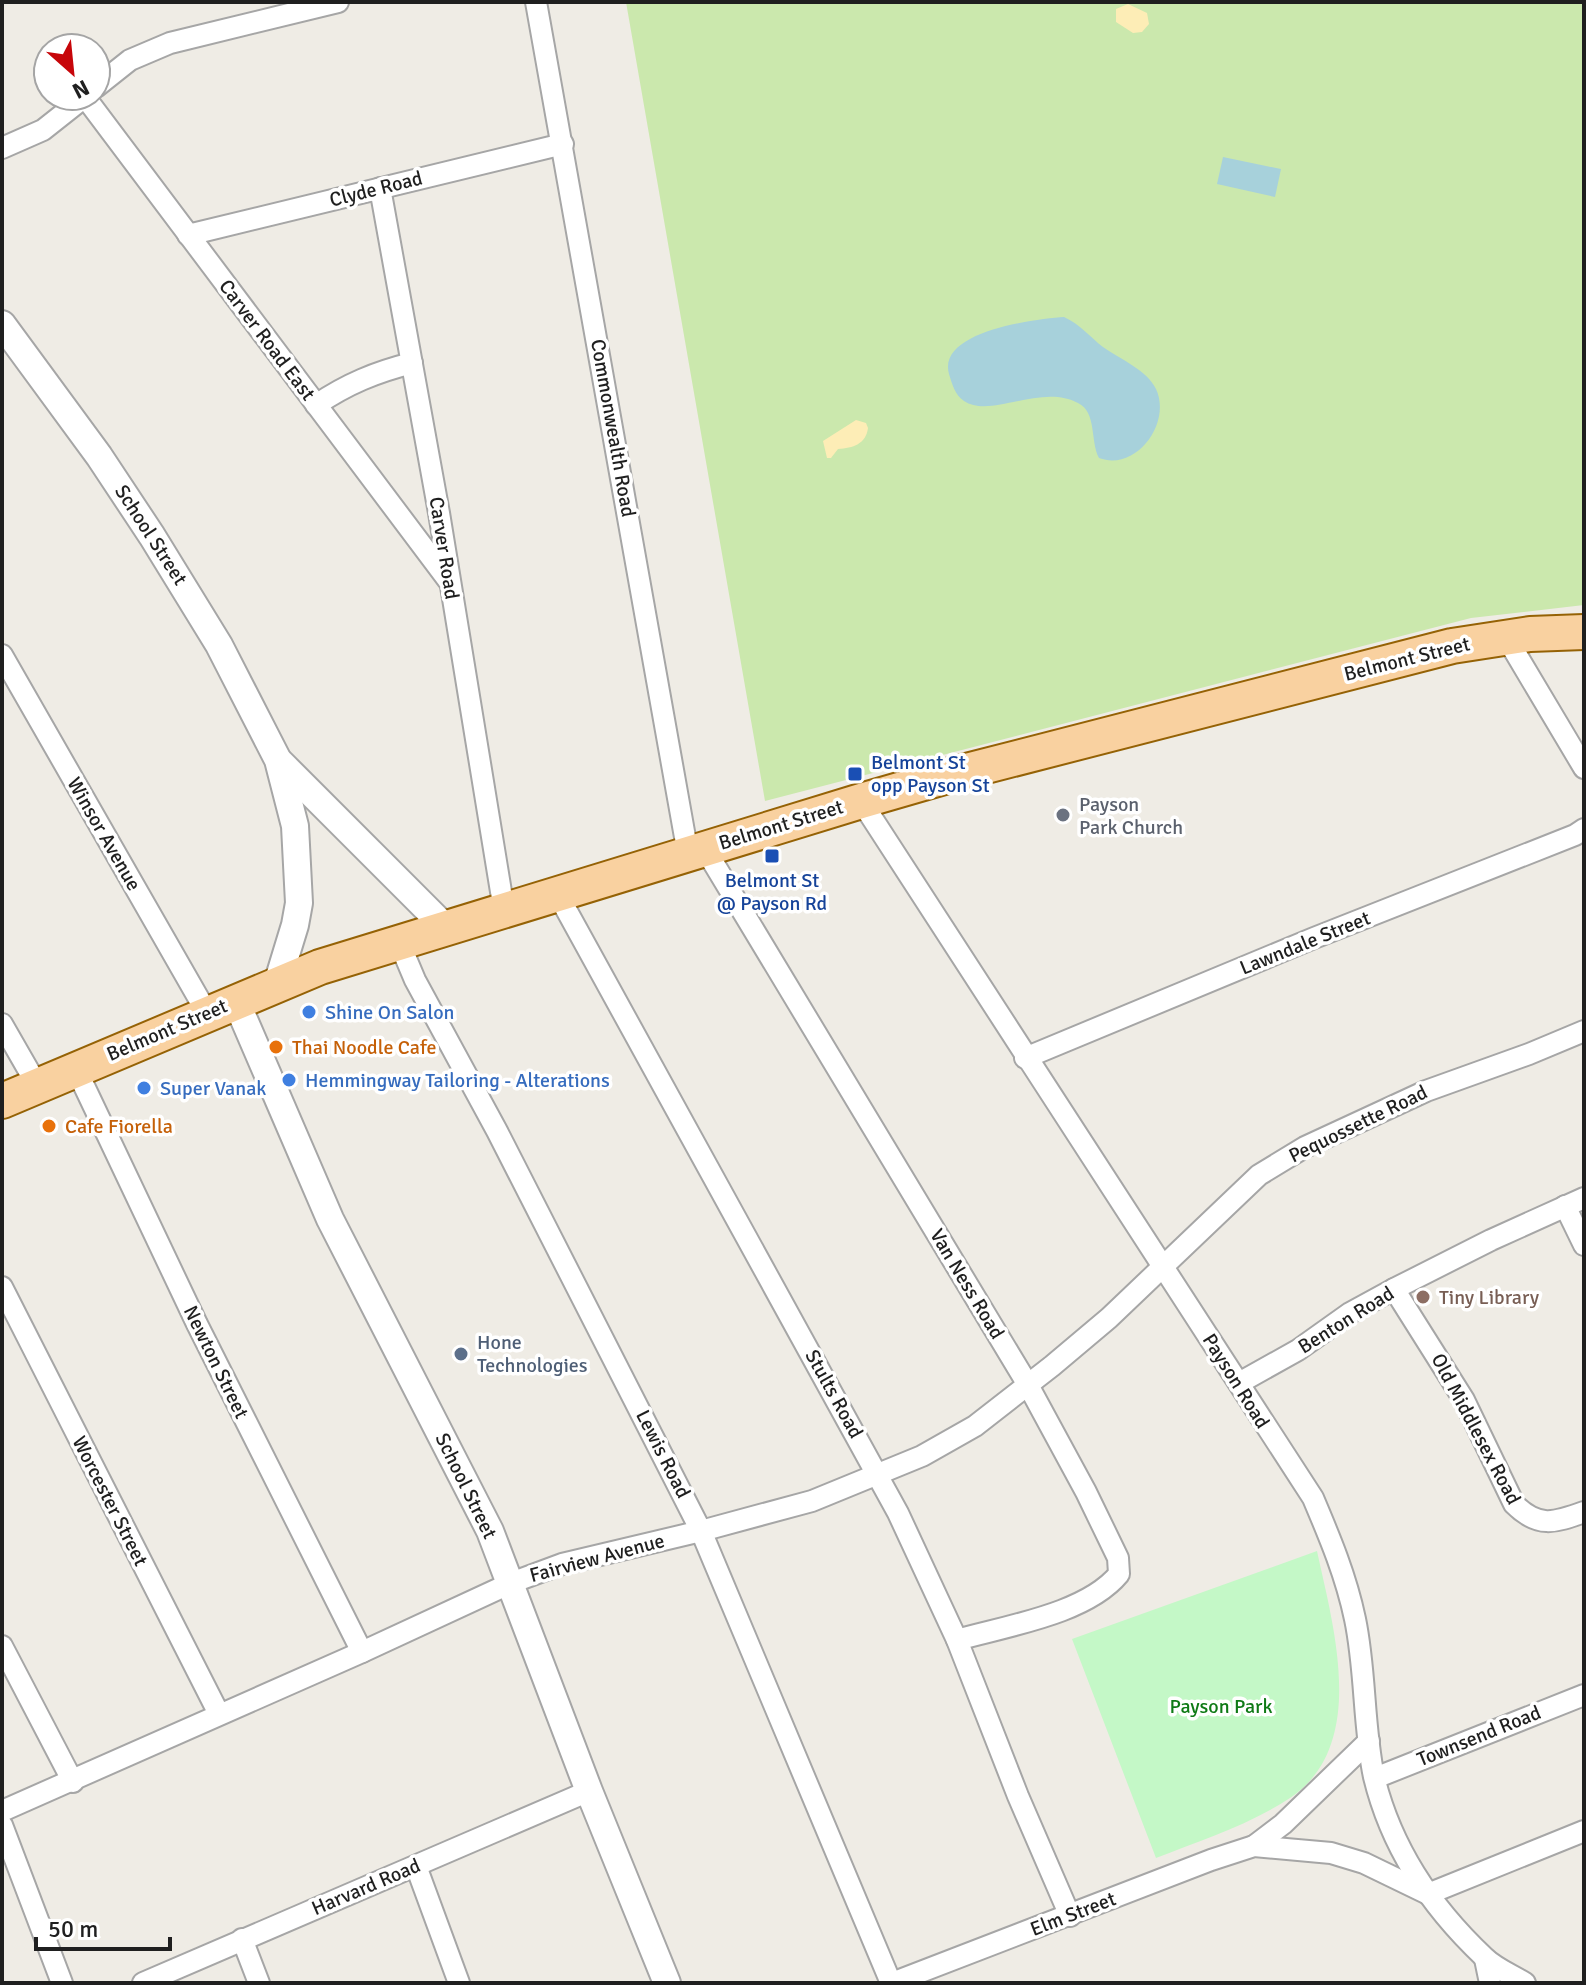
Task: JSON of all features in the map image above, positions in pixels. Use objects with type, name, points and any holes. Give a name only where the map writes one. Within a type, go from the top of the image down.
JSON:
[{"type":"main road","name":"Belmont Street","points":[[2,1101],[277,984],[445,927],[861,801],[1437,650],[1506,637],[1584,632]]},
{"type":"street","points":[[112,74],[130,60],[160,46],[338,2]]},
{"type":"street","name":"Commonwealth Road","points":[[536,2],[696,851]]},
{"type":"street","points":[[2,148],[43,130],[65,112]]},
{"type":"street","name":"Carver Road East","points":[[102,112],[188,235],[450,583]]},
{"type":"street","name":"Clyde Road","points":[[188,235],[563,144]]},
{"type":"street","name":"Carver Road","points":[[380,188],[504,910]]},
{"type":"street","name":"School Street","points":[[2,324],[99,456],[152,536],[219,645],[278,760],[295,826],[299,903],[277,984]]},
{"type":"street","points":[[316,405],[365,377],[412,363]]},
{"type":"street","points":[[1506,637],[1584,768]]},
{"type":"street","name":"Winsor Avenue","points":[[2,655],[221,1007]]},
{"type":"street","name":"School Street","points":[[278,760],[445,927]]},
{"type":"street","name":"Payson Road","points":[[861,801],[1313,1498],[1339,1558],[1356,1621],[1375,1778],[1391,1828],[1402,1853],[1428,1894],[1485,1959],[1525,1983]]},
{"type":"street","name":"Lawndale Street","points":[[1025,1058],[1584,829]]},
{"type":"street","name":"Van Ness Road","points":[[696,851],[1028,1385],[1118,1558],[1119,1574],[1109,1586],[1079,1605],[957,1640]]},
{"type":"street","name":"Stults Road","points":[[557,893],[878,1473],[957,1640],[1018,1796],[1070,1916]]},
{"type":"street","name":"Lewis Road","points":[[399,942],[415,980],[497,1131],[701,1531],[891,1983]]},
{"type":"street","name":"School Street","points":[[221,1007],[476,1502],[511,1583],[589,1791],[667,1983]]},
{"type":"street","points":[[2,1024],[37,1085]]},
{"type":"street","name":"Pequossette Road","points":[[1163,1267],[1259,1175],[1305,1147],[1426,1091],[1584,1031]]},
{"type":"street","name":"Newton Street","points":[[76,1069],[197,1324],[362,1652]]},
{"type":"street","points":[[1575,1202],[1584,1245]]},
{"type":"street","name":"Benton Road","points":[[1239,1383],[1394,1289],[1575,1202]]},
{"type":"street","name":"Fairview Avenue","points":[[2,1811],[73,1782],[511,1583],[574,1560],[701,1531],[812,1501],[922,1456],[975,1426],[1028,1385],[1109,1318],[1163,1267]]},
{"type":"street","name":"Worcester Street","points":[[2,1287],[219,1714]]},
{"type":"street","name":"Old Middlesex Road","points":[[1394,1289],[1464,1400],[1514,1504],[1527,1517],[1551,1523],[1584,1512]]},
{"type":"street","points":[[2,1646],[73,1782]]},
{"type":"street","name":"Townsend Road","points":[[1375,1778],[1584,1695]]},
{"type":"street","name":"Elm Street","points":[[891,1983],[1254,1846],[1301,1807],[1369,1741]]},
{"type":"street","name":"Harvard Road","points":[[143,1983],[589,1791]]},
{"type":"street","points":[[2,1825],[62,1983]]},
{"type":"street","points":[[1428,1894],[1584,1831]]},
{"type":"street","name":"Elm Street","points":[[1254,1846],[1331,1853],[1364,1863],[1428,1894]]},
{"type":"street","points":[[416,1866],[459,1983]]},
{"type":"street","points":[[242,1939],[259,1983]]},
{"type":"street","points":[[1485,1959],[1490,1983]]},
{"type":"green space","points":[[626,2],[1584,2],[1584,605],[1471,618],[765,801]]},
{"type":"green space","name":"Payson Park","points":[[1317,1551],[1331,1614],[1339,1683],[1337,1716],[1330,1748],[1314,1775],[1290,1798],[1241,1824],[1156,1858],[1072,1639]]},
{"type":"sand","points":[[1128,4],[1147,13],[1149,24],[1142,32],[1133,33],[1116,22],[1116,9]]},
{"type":"sand","points":[[856,420],[866,423],[865,438],[854,446],[838,449],[831,458],[827,458],[823,441]]},
{"type":"water","points":[[1223,157],[1281,169],[1275,197],[1217,184]]},
{"type":"water","points":[[1064,317],[1140,371],[1156,389],[1160,402],[1155,429],[1138,451],[1126,458],[1099,458],[1091,420],[1078,403],[1048,397],[988,406],[975,405],[964,401],[954,389],[949,374],[949,359],[958,347],[992,330]]},
{"type":"place","name":"Belmont St opp Payson St","points":[[855,774]]},
{"type":"place","name":"Payson Park Church","points":[[1063,815]]},
{"type":"place","name":"Belmont St @ Payson Rd","points":[[772,856]]},
{"type":"place","name":"Shine On Salon","points":[[309,1012]]},
{"type":"place","name":"Thai Noodle Cafe","points":[[276,1047]]},
{"type":"place","name":"Hemmingway Tailoring - Alterations","points":[[289,1080]]},
{"type":"place","name":"Super Vanak","points":[[144,1088]]},
{"type":"place","name":"Cafe Fiorella","points":[[49,1126]]},
{"type":"place","name":"Tiny Library","points":[[1423,1297]]},
{"type":"place","name":"Hone Technologies","points":[[461,1354]]}]
